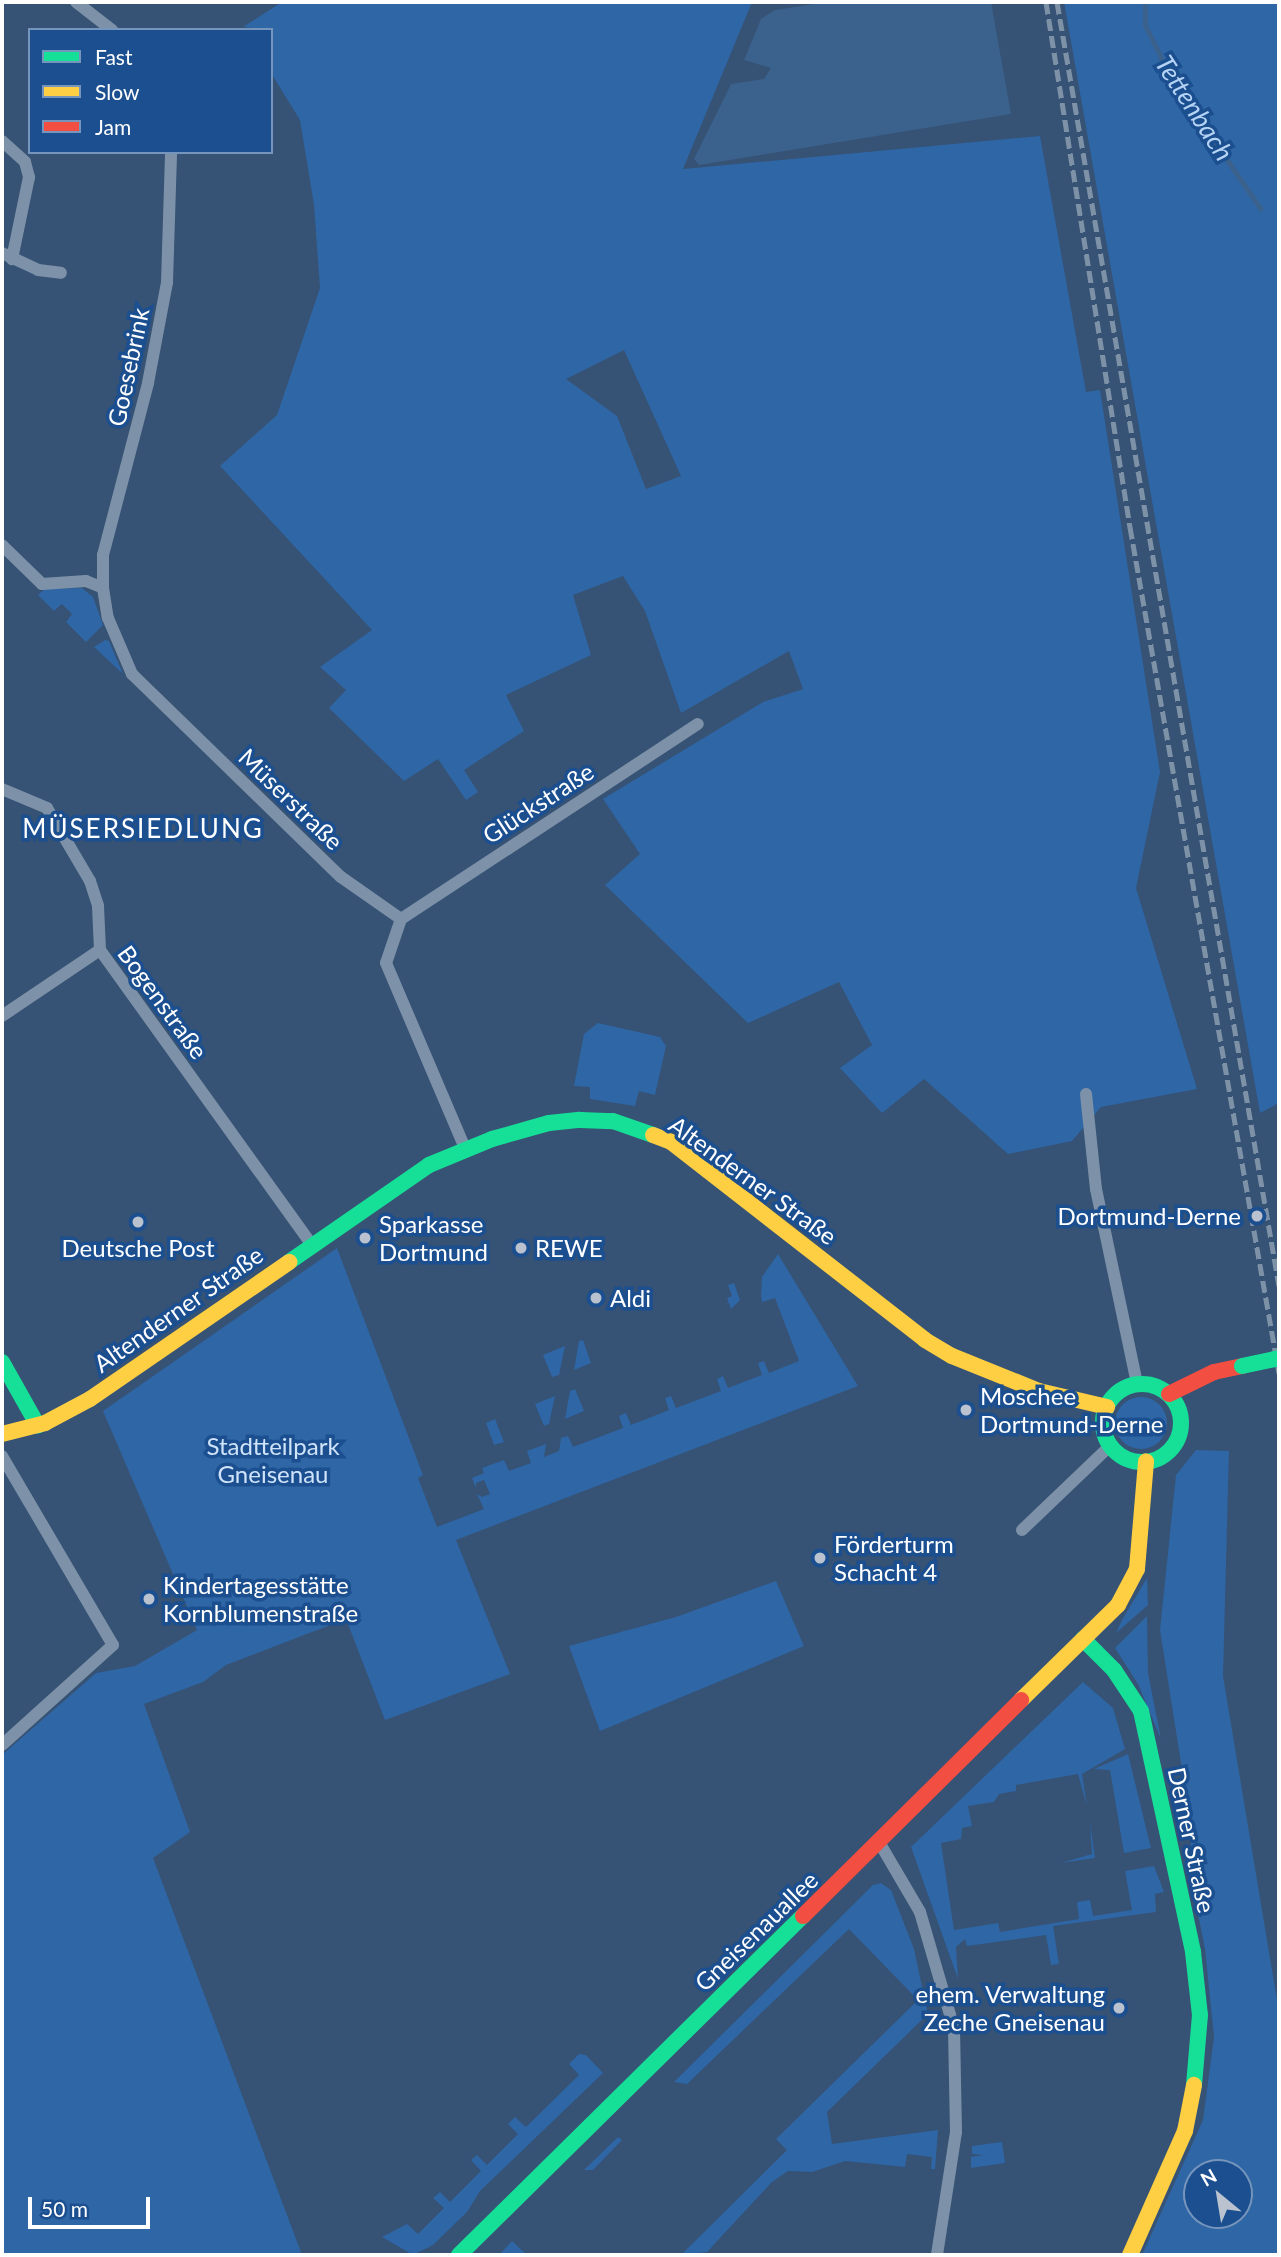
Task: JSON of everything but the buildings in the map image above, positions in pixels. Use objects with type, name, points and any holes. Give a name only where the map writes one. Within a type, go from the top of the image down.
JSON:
[{"type":"main road","name":"Altenderner Straße","points":[[2,1434],[38,1426],[90,1399],[414,1174],[465,1148],[557,1122],[613,1121],[642,1128],[680,1149],[925,1340],[984,1372],[1107,1407]]},
{"type":"main road","points":[[1169,1394],[1214,1372],[1279,1358]]},
{"type":"main road","points":[[2,1362],[38,1426]]},
{"type":"main road","points":[[1137,1384],[1158,1387],[1169,1394],[1181,1419],[1179,1436],[1167,1453],[1146,1461],[1128,1459],[1111,1445],[1104,1426],[1107,1407],[1119,1392],[1137,1384]]},
{"type":"main road","points":[[1083,1639],[1118,1605],[1137,1569],[1146,1461]]},
{"type":"main road","name":"Gneisenauallee","points":[[459,2255],[1083,1639]]},
{"type":"main road","name":"Derner Straße","points":[[1083,1639],[1114,1670],[1141,1711],[1193,1952],[1200,2005],[1200,2055],[1185,2131],[1130,2255]]},
{"type":"street","points":[[76,2],[110,28]]},
{"type":"street","points":[[2,141],[25,162],[29,177],[7,256],[38,270],[61,273]]},
{"type":"street","name":"Goesebrink","points":[[103,588],[103,555],[148,383],[167,282],[171,154]]},
{"type":"street","points":[[2,545],[42,584],[86,581],[103,588]]},
{"type":"street","name":"Müserstraße","points":[[103,588],[108,618],[132,674],[341,877],[401,919]]},
{"type":"street","name":"Glückstraße","points":[[401,919],[698,724]]},
{"type":"street","name":"Bogenstraße","points":[[2,789],[47,808],[90,881],[98,906],[100,950],[311,1244]]},
{"type":"street","points":[[401,919],[386,963],[465,1148]]},
{"type":"street","points":[[2,1016],[100,950]]},
{"type":"street","points":[[1086,1094],[1096,1189],[1137,1384]]},
{"type":"street","points":[[1022,1530],[1111,1445]]},
{"type":"street","points":[[2,1456],[113,1645],[2,1745]]},
{"type":"street","points":[[879,1842],[920,1912],[954,2028],[955,2144],[937,2255]]},
{"type":"green space","points":[[282,2],[752,2],[683,169],[1040,136],[1086,392],[1100,390],[1160,772],[1136,888],[1197,1089],[1101,1107],[1072,1141],[1008,1154],[924,1079],[882,1113],[840,1068],[872,1045],[839,982],[748,1023],[605,885],[640,854],[603,799],[763,702],[803,689],[789,651],[681,713],[645,611],[623,576],[573,595],[591,655],[506,695],[524,731],[464,770],[478,792],[466,800],[438,759],[404,781],[329,708],[346,690],[320,667],[372,630],[220,466],[277,415],[320,288],[314,205],[300,120],[273,76],[273,28],[243,27]],"holes":[[[624,350],[681,476],[646,489],[617,416],[566,379]]]},
{"type":"green space","points":[[1064,2],[1279,2],[1279,1103],[1260,1113]]},
{"type":"green space","points":[[82,588],[93,597],[103,625],[86,642],[66,622],[72,614],[62,604],[54,611],[38,595],[45,589]]},
{"type":"green space","points":[[105,640],[109,641],[123,674],[94,647]]},
{"type":"green space","points":[[598,1023],[660,1037],[666,1046],[655,1095],[639,1091],[635,1106],[590,1099],[590,1087],[574,1086],[584,1034]]},
{"type":"green space","name":"Stadtteilpark Gneisenau","points":[[337,1248],[423,1475],[418,1478],[437,1527],[484,1509],[477,1494],[482,1497],[490,1494],[484,1480],[476,1483],[476,1488],[472,1478],[484,1473],[482,1468],[504,1460],[509,1471],[531,1463],[527,1451],[546,1444],[544,1457],[559,1451],[561,1438],[568,1436],[573,1447],[623,1428],[619,1416],[626,1413],[631,1425],[669,1410],[665,1398],[671,1396],[676,1408],[721,1391],[717,1379],[723,1376],[728,1388],[762,1375],[758,1363],[764,1361],[769,1373],[799,1361],[775,1298],[762,1302],[762,1277],[778,1254],[858,1386],[456,1540],[510,1674],[385,1720],[346,1619],[226,1665],[203,1682],[144,1704],[190,1832],[153,1858],[302,2255],[2,2255],[2,1755],[96,1673],[135,1666],[197,1630],[103,1411]]},
{"type":"green space","points":[[734,1283],[740,1300],[731,1309],[727,1298],[732,1296],[728,1285]]},
{"type":"green space","points":[[583,1340],[591,1363],[574,1370],[579,1341]]},
{"type":"green space","points":[[565,1346],[559,1375],[552,1377],[543,1355]]},
{"type":"green space","points":[[575,1389],[584,1411],[565,1419],[570,1391]]},
{"type":"green space","points":[[555,1396],[549,1424],[544,1426],[535,1404]]},
{"type":"green space","points":[[1141,1397],[1151,1399],[1159,1405],[1165,1413],[1165,1433],[1159,1441],[1151,1447],[1141,1449],[1131,1447],[1123,1441],[1117,1433],[1115,1423],[1117,1413],[1123,1405],[1131,1399]]},
{"type":"green space","points":[[495,1419],[504,1442],[494,1445],[486,1423]]},
{"type":"green space","points":[[1196,1450],[1229,1451],[1223,1676],[1279,2012],[1279,2255],[1142,2255],[1183,2164],[1183,2229],[1253,2229],[1253,2159],[1185,2159],[1203,2120],[1214,2037],[1205,1949],[1192,1884],[1190,1820],[1160,1630],[1176,1475]]},
{"type":"green space","points":[[1147,1578],[1148,1605],[1116,1633],[1122,1620]]},
{"type":"green space","points":[[776,1581],[804,1646],[600,1731],[569,1646],[676,1617]]},
{"type":"green space","points":[[1147,1616],[1148,1673],[1161,1739],[1138,1684],[1115,1648]]},
{"type":"green space","points":[[1083,1682],[1113,1708],[1125,1749],[1082,1774],[1087,1806],[1078,1774],[1016,1785],[1016,1791],[999,1794],[994,1802],[968,1806],[972,1826],[962,1828],[961,1839],[941,1843],[954,1930],[998,1923],[1000,1932],[1079,1919],[1077,1902],[1090,1900],[1093,1916],[1132,1910],[1125,1871],[1154,1866],[1164,1892],[1155,1894],[1156,1912],[1053,1926],[1059,1964],[1051,1965],[1046,1935],[967,1946],[965,1939],[956,1947],[958,1979],[911,1847]]},
{"type":"green space","points":[[1128,1754],[1151,1848],[1124,1853],[1110,1770],[1094,1769]]},
{"type":"green space","points":[[1090,1821],[1095,1858],[1061,1863],[1092,1854]]},
{"type":"green space","points":[[881,1883],[891,1890],[914,1949],[928,2014],[827,2112],[832,2144],[938,2130],[935,2169],[931,2169],[932,2157],[907,2154],[905,2167],[845,2161],[812,2172],[788,2171],[772,2182],[707,2252],[681,2255],[787,2150],[776,2139],[918,2000],[849,1929],[687,2084],[674,2082],[873,1885]]},
{"type":"green space","points":[[579,2054],[586,2055],[603,2073],[480,2191],[467,2212],[433,2245],[413,2255],[382,2237],[407,2224],[418,2234],[444,2208],[433,2198],[440,2192],[450,2202],[481,2171],[471,2160],[477,2155],[487,2165],[518,2134],[508,2124],[515,2117],[526,2127],[579,2075],[569,2064]]},
{"type":"green space","points":[[618,2137],[622,2140],[593,2170],[584,2170]]},
{"type":"green space","points":[[1002,2142],[1005,2163],[971,2168],[971,2157],[983,2155],[972,2154],[972,2146]]},
{"type":"green space","points":[[512,2241],[526,2254],[499,2255]]},
{"type":"shaded area","points":[[827,2],[991,2],[1011,114],[699,165],[694,159],[731,84],[764,79],[771,68],[744,60],[761,19],[775,10]]},
{"type":"waterway","name":"Tettenbach","points":[[1145,2],[1145,25],[1171,78],[1260,208]]},
{"type":"railway","points":[[1046,2],[1130,527],[1279,1373]]},
{"type":"railway","points":[[1057,2],[1279,1286]]},
{"type":"traffic: fast","points":[[289,1262],[429,1165],[492,1139],[549,1123],[580,1120],[613,1121],[653,1135]]},
{"type":"traffic: fast","points":[[1242,1366],[1279,1358]]},
{"type":"traffic: fast","points":[[2,1362],[38,1426]]},
{"type":"traffic: fast","points":[[1142,1384],[1157,1387],[1169,1396],[1178,1408],[1181,1423],[1178,1438],[1169,1450],[1157,1459],[1142,1462],[1127,1459],[1115,1450],[1106,1438],[1103,1423],[1106,1408],[1115,1396],[1127,1387],[1142,1384]]},
{"type":"traffic: fast","points":[[1083,1639],[1114,1670],[1141,1711],[1193,1952],[1200,2015],[1194,2085]]},
{"type":"traffic: fast","points":[[459,2255],[803,1916]]},
{"type":"traffic: slow","points":[[653,1135],[671,1142],[925,1340],[952,1356],[1039,1391],[1107,1407]]},
{"type":"traffic: slow","points":[[2,1434],[45,1423],[90,1399],[289,1262]]},
{"type":"traffic: slow","points":[[1021,1700],[1118,1605],[1137,1569],[1146,1461]]},
{"type":"traffic: slow","points":[[1130,2255],[1185,2131],[1194,2085]]},
{"type":"traffic: jam","points":[[1169,1394],[1214,1372],[1242,1366]]},
{"type":"traffic: jam","points":[[803,1916],[1021,1700]]},
{"type":"place","name":"Dortmund-Derne","points":[[1257,1216]]},
{"type":"place","name":"Deutsche Post","points":[[138,1222]]},
{"type":"place","name":"Sparkasse Dortmund","points":[[365,1238]]},
{"type":"place","name":"REWE","points":[[521,1248]]},
{"type":"place","name":"Aldi","points":[[596,1298]]},
{"type":"place","name":"Moschee Dortmund-Derne","points":[[966,1410]]},
{"type":"place","name":"Förderturm Schacht 4","points":[[820,1558]]},
{"type":"place","name":"Kindertagesstätte Kornblumenstraße","points":[[149,1599]]},
{"type":"place","name":"ehem. Verwaltung Zeche Gneisenau","points":[[1119,2008]]},
{"type":"district","name":"MÜSERSIEDLUNG","points":[[143,829]]}]
